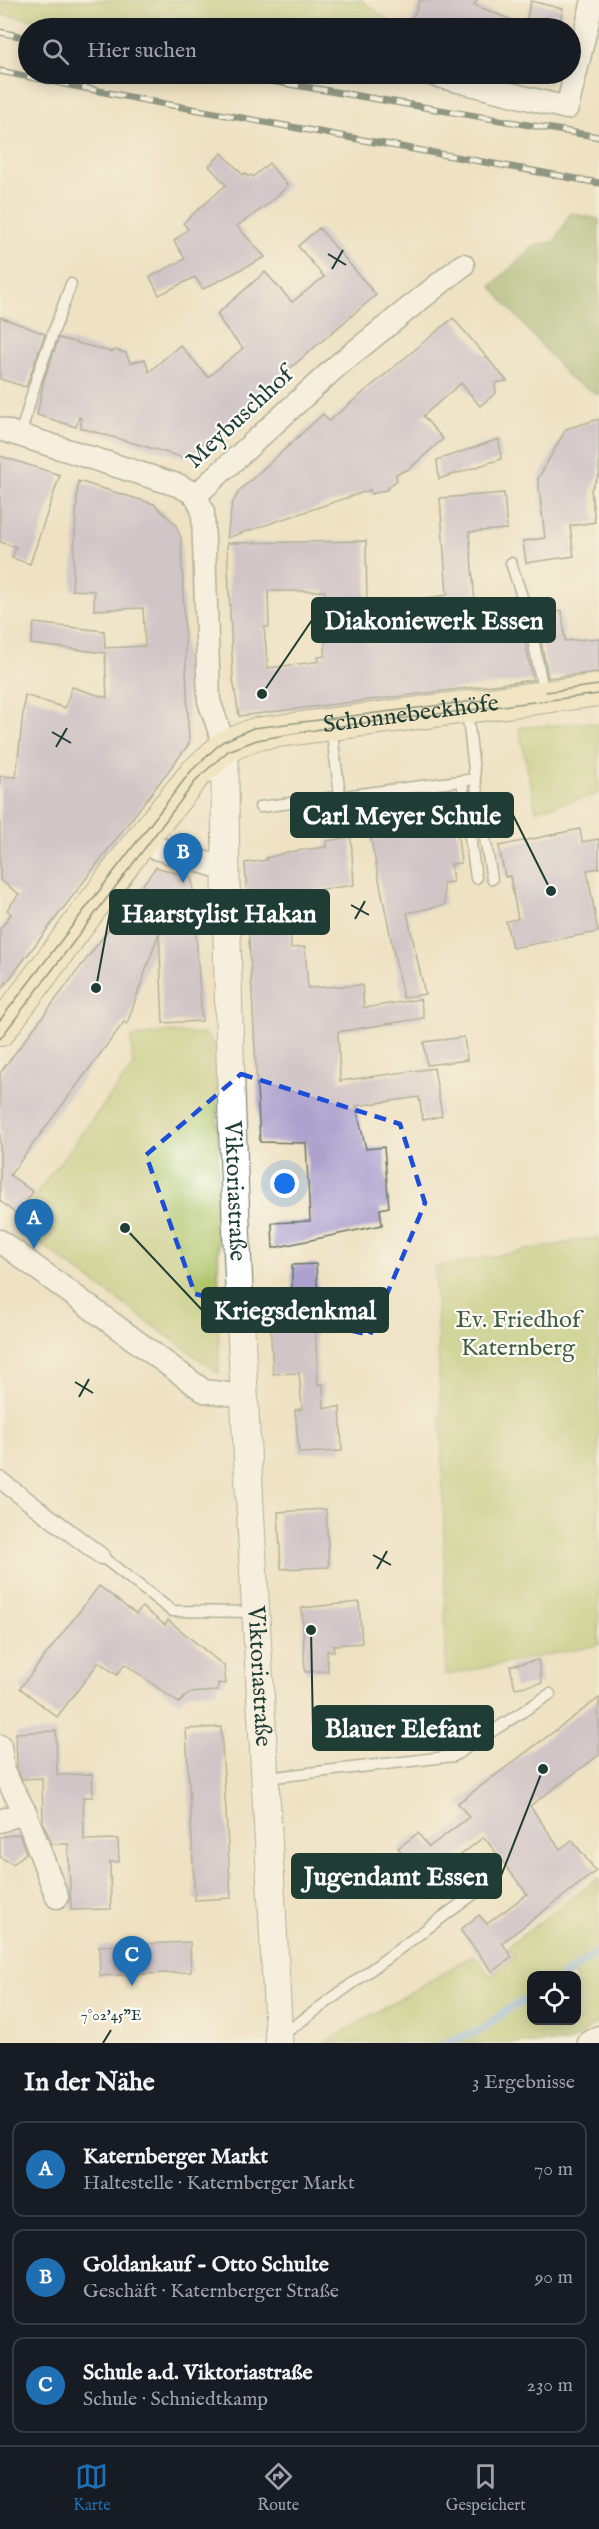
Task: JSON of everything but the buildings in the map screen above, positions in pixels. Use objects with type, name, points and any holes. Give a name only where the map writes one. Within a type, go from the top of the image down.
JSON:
[{"type":"main road","name":"Schonnebeckhöfe","points":[[225,747],[255,735],[599,690]]},
{"type":"main road","points":[[0,1030],[140,843],[195,774],[225,747]]},
{"type":"street","points":[[581,50],[593,0]]},
{"type":"street","points":[[470,84],[567,108],[573,84]]},
{"type":"street","name":"Meybuschhof","points":[[225,747],[209,701],[203,512],[196,495],[338,365],[463,265]]},
{"type":"street","points":[[10,433],[180,486],[196,495]]},
{"type":"street","name":"Viktoriastraße","points":[[225,747],[226,869],[238,1285],[266,1778],[278,2041]]},
{"type":"street","points":[[140,843],[226,869]]},
{"type":"street","points":[[0,1241],[25,1262],[204,1391],[244,1396]]},
{"type":"street","points":[[0,1480],[101,1556]]},
{"type":"street","points":[[0,1746],[3,1771],[25,1812],[57,1897]]},
{"type":"street","points":[[0,1821],[25,1812]]},
{"type":"street","points":[[589,2043],[599,2037]]},
{"type":"lane","points":[[10,433],[37,377],[70,284]]},
{"type":"lane","points":[[511,563],[529,618],[545,698]]},
{"type":"lane","points":[[466,706],[475,779],[492,879]]},
{"type":"lane","points":[[331,724],[340,795]]},
{"type":"lane","points":[[260,807],[475,779]]},
{"type":"lane","points":[[462,781],[476,878]]},
{"type":"lane","points":[[101,1556],[172,1611],[255,1612]]},
{"type":"lane","name":"Viktoriastraße","points":[[266,1778],[454,1756],[550,1694]]},
{"type":"lane","points":[[278,2041],[477,1891]]},
{"type":"highlighted area","points":[[241,1074],[400,1124],[425,1203],[370,1335],[195,1294],[146,1155]]},
{"type":"green space","points":[[0,0],[361,0],[385,18],[25,18],[0,14]]},
{"type":"green space","points":[[570,213],[599,219],[599,395],[570,379],[491,286],[534,246],[555,241]]},
{"type":"green space","points":[[590,722],[599,725],[599,794],[536,810],[519,728]]},
{"type":"green space","points":[[164,1032],[205,1034],[217,1047],[219,1373],[13,1224],[133,1066],[131,1038]]},
{"type":"green space","name":"Ev. Friedhof Katernberg","points":[[599,1237],[599,1645],[446,1675],[443,1475],[435,1267]]},
{"type":"green space","points":[[599,1878],[599,2022],[568,2043],[324,2043],[474,1955],[491,1976],[515,1957],[507,1947]]},
{"type":"waterway","points":[[571,1971],[599,1951]]},
{"type":"waterway","points":[[444,2043],[480,2031],[511,2007],[527,2000]]},
{"type":"tram line","points":[[546,692],[599,685]]},
{"type":"tram line","points":[[0,1039],[198,778],[228,751],[257,740],[332,727],[599,694]]},
{"type":"tram line","points":[[0,1020],[191,771],[222,742],[253,728],[483,700]]},
{"type":"railway","points":[[0,32],[18,36]]},
{"type":"railway","points":[[0,71],[18,75]]},
{"type":"railway","points":[[65,84],[599,183]]},
{"type":"railway","points":[[289,84],[599,137]]},
{"type":"place","name":"Diakoniewerk Essen","points":[[262,694]]},
{"type":"place","name":"Goldankauf - Otto Schulte","points":[[183,883]]},
{"type":"place","name":"Carl Meyer Schule","points":[[551,891]]},
{"type":"place","name":"Haarstylist Hakan","points":[[96,988]]},
{"type":"place","name":"Kriegsdenkmal","points":[[125,1228]]},
{"type":"place","name":"Katernberger Markt","points":[[34,1249]]},
{"type":"place","name":"Blauer Elefant","points":[[311,1630]]},
{"type":"place","name":"Jugendamt Essen","points":[[543,1769]]},
{"type":"place","name":"Schule a.d. Viktoriastraße","points":[[132,1986]]}]
